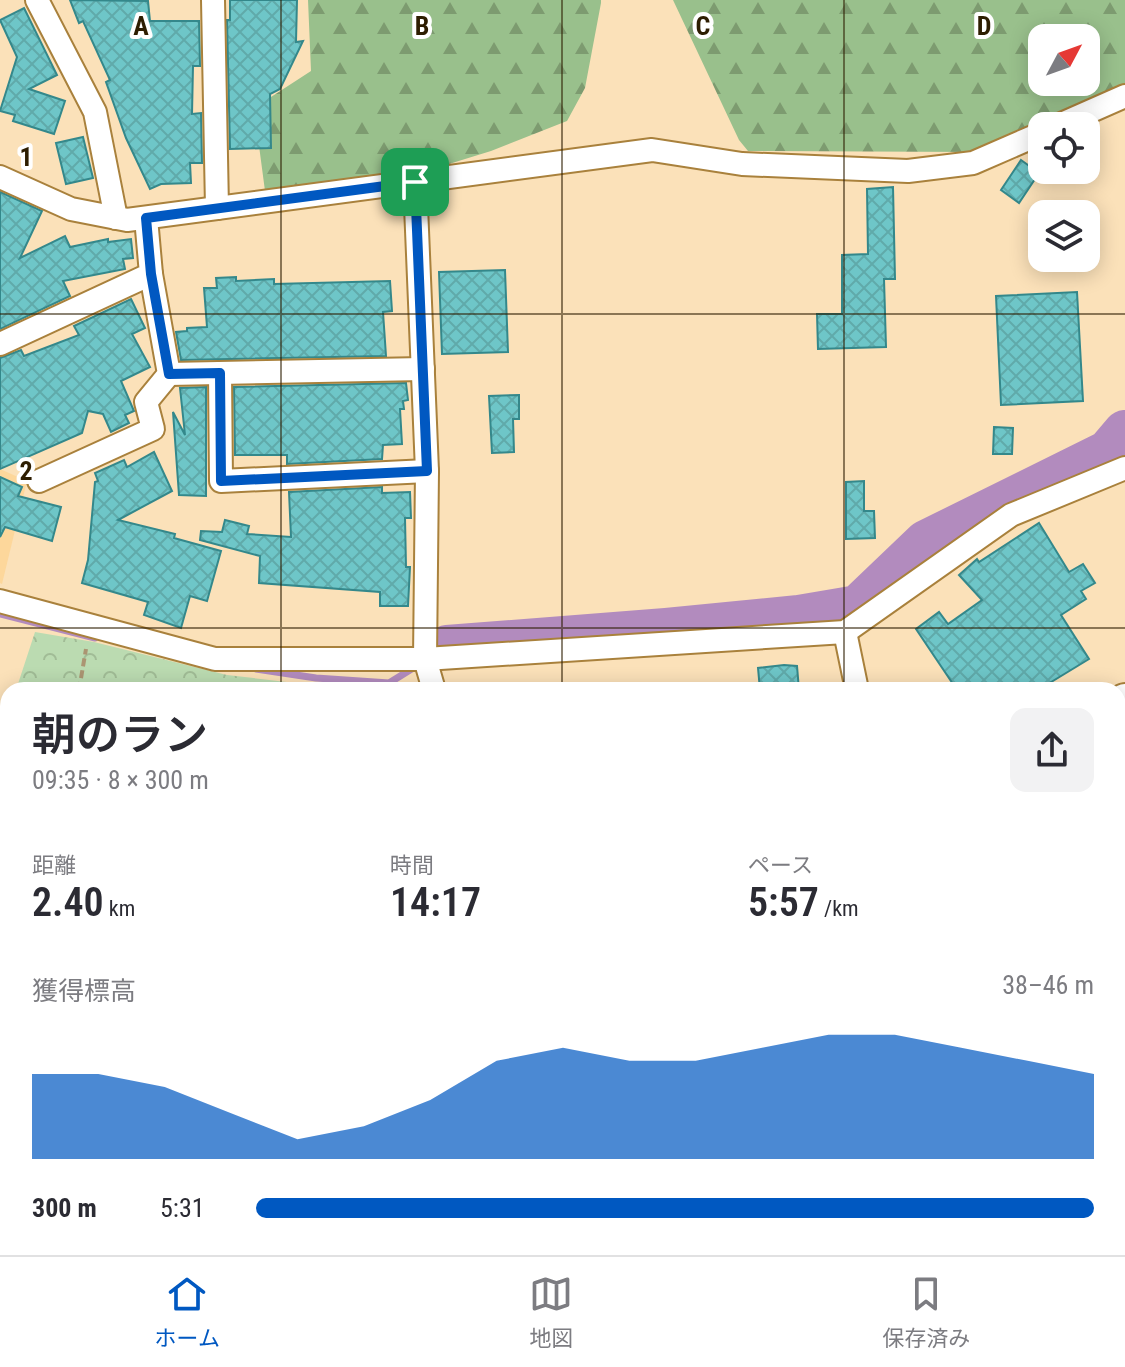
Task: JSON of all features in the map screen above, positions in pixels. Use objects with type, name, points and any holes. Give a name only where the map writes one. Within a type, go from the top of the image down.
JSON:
[{"type":"street","points":[[37,0],[95,112],[116,218]]},
{"type":"street","points":[[213,0],[217,208]]},
{"type":"street","points":[[1089,112],[1125,96]]},
{"type":"street","points":[[0,177],[71,209],[127,220],[652,150],[742,164],[908,171],[973,163],[1028,139]]},
{"type":"street","points":[[415,182],[427,471],[425,659],[432,682]]},
{"type":"street","points":[[146,218],[151,274],[169,374]]},
{"type":"street","points":[[0,344],[151,274]]},
{"type":"street","points":[[39,481],[153,429],[146,402],[169,374],[423,369]]},
{"type":"street","points":[[220,373],[221,481],[427,471]]},
{"type":"street","points":[[0,601],[215,659],[425,659],[845,632],[1011,515],[1125,468]]},
{"type":"street","points":[[845,632],[855,682]]},
{"type":"path","points":[[81,682],[86,655]]},
{"type":"shaded area","points":[[0,469],[27,481],[2,584],[0,583]]},
{"type":"green space","points":[[308,0],[601,0],[601,3],[585,88],[567,121],[491,151],[436,168],[265,191],[254,108],[311,71]]},
{"type":"green space","points":[[673,0],[1125,0],[1125,85],[1100,96],[1100,24],[1028,24],[1028,96],[1100,96],[1063,112],[1028,112],[1028,127],[972,152],[748,151],[739,140]]},
{"type":"green space","points":[[35,632],[94,642],[227,675],[287,682],[19,682]]},
{"type":"building","points":[[70,0],[148,1],[150,21],[199,21],[200,66],[193,66],[192,114],[201,113],[202,163],[190,163],[191,183],[161,184],[150,189],[126,138],[106,82],[110,80]]},
{"type":"building","points":[[230,0],[297,0],[296,42],[303,41],[280,89],[270,94],[271,148],[230,149],[227,20],[230,20]]},
{"type":"building","points":[[24,8],[57,75],[29,89],[65,101],[54,134],[13,121],[15,115],[0,111],[17,57],[0,20]]},
{"type":"building","points":[[83,137],[93,178],[66,184],[56,143]]},
{"type":"building","points":[[1021,160],[1028,165],[1028,184],[1032,184],[1019,203],[1001,190]]},
{"type":"building","points":[[893,187],[895,279],[884,279],[886,347],[818,349],[817,314],[842,314],[842,255],[868,254],[867,189]]},
{"type":"building","points":[[0,192],[42,211],[20,258],[65,236],[70,247],[108,239],[108,242],[131,239],[133,258],[123,259],[125,269],[63,281],[70,296],[0,329]]},
{"type":"building","points":[[505,270],[508,352],[442,354],[439,272]]},
{"type":"building","points":[[236,277],[236,281],[274,279],[274,284],[390,281],[392,311],[383,312],[386,356],[181,360],[176,332],[207,327],[204,288],[217,288],[216,278]]},
{"type":"building","points":[[1077,292],[1083,401],[1001,405],[996,296]]},
{"type":"building","points":[[131,299],[145,328],[132,334],[150,367],[121,381],[134,411],[125,415],[129,423],[111,432],[103,414],[88,411],[82,433],[0,469],[0,358],[21,350],[24,356],[79,335],[74,326]]},
{"type":"building","points":[[406,383],[408,400],[403,401],[404,409],[400,409],[402,444],[383,445],[382,459],[287,464],[287,455],[235,455],[234,387]]},
{"type":"building","points":[[206,387],[206,496],[179,495],[173,412],[185,435],[180,388]]},
{"type":"building","points":[[519,395],[519,419],[513,419],[514,452],[492,453],[489,396]]},
{"type":"building","points":[[994,427],[1013,428],[1012,454],[993,454]]},
{"type":"building","points":[[154,452],[172,491],[118,520],[175,534],[174,538],[221,551],[207,601],[190,596],[181,628],[144,615],[148,602],[82,583],[88,560],[95,482],[98,481],[95,473],[124,460],[127,467]]},
{"type":"building","points":[[0,477],[22,487],[18,496],[61,507],[52,541],[5,527],[0,537]]},
{"type":"building","points":[[864,481],[864,511],[874,511],[875,538],[846,539],[846,482]]},
{"type":"building","points":[[382,487],[382,493],[410,492],[411,518],[405,518],[406,567],[410,567],[408,606],[380,606],[380,592],[259,583],[260,556],[200,540],[201,531],[222,532],[225,520],[249,526],[247,534],[291,537],[289,492]]},
{"type":"building","points":[[1039,523],[1069,572],[1083,564],[1095,583],[1081,591],[1086,599],[1061,615],[1089,659],[1051,682],[952,682],[916,629],[939,612],[948,624],[982,600],[959,575],[977,559],[979,562]]},
{"type":"building","points":[[797,666],[798,682],[759,682],[758,668]]},
{"type":"waterway","points":[[447,647],[666,630],[799,617],[858,607],[926,542],[1108,452],[1125,432]]},
{"type":"waterway","points":[[0,614],[95,638]]},
{"type":"waterway","points":[[391,682],[418,665]]},
{"type":"waterway","points":[[256,669],[374,682]]},
{"type":"route","points":[[415,182],[427,471],[221,481],[220,373],[169,374],[151,274],[146,218],[415,182]]}]
